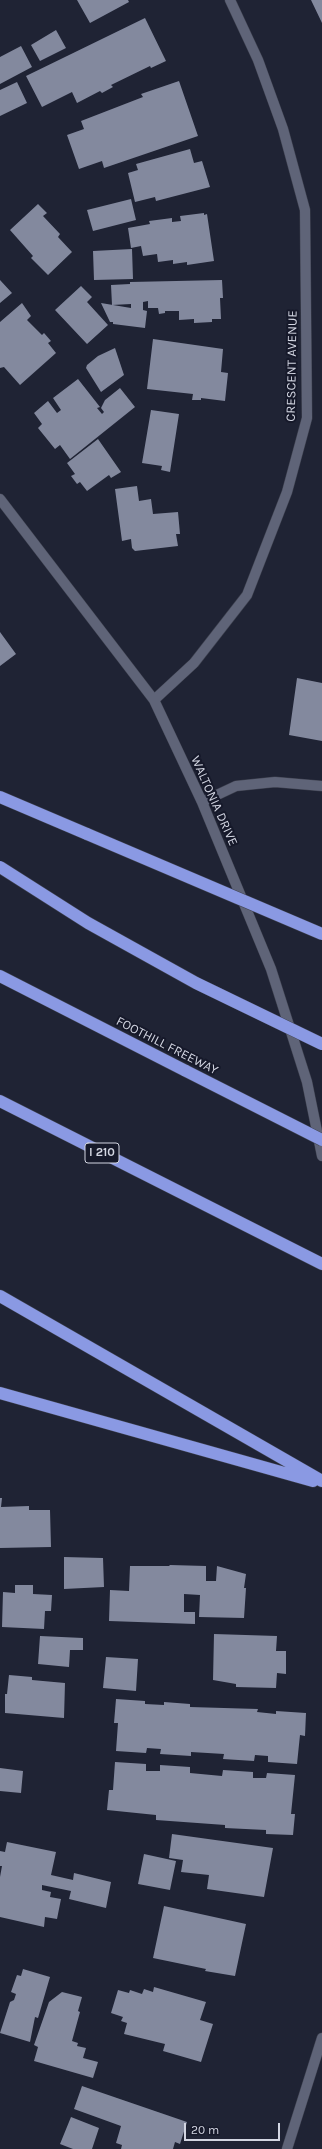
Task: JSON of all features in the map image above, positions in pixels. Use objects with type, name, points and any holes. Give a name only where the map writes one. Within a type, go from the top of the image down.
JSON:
[{"type":"highway","points":[[0,797],[322,934]]},
{"type":"highway","points":[[0,867],[88,924],[196,983],[322,1044]]},
{"type":"highway","name":"FOOTHILL FREEWAY","points":[[0,976],[322,1140]]},
{"type":"highway","name":"I 210","points":[[0,1101],[322,1264]]},
{"type":"highway","points":[[0,1296],[322,1482]]},
{"type":"highway","points":[[0,1393],[322,1482]]},
{"type":"street","name":"CRESCENT AVENUE","points":[[154,700],[194,663],[247,595],[287,492],[307,418],[305,210],[283,129],[258,60],[230,0]]},
{"type":"street","name":"WALTONIA DRIVE","points":[[0,499],[154,700],[202,802],[271,969],[307,1082],[322,1156]]},
{"type":"street","points":[[202,802],[236,786],[275,782],[322,786]]},
{"type":"street","points":[[287,2149],[322,2038]]},
{"type":"building","points":[[77,0],[128,0],[129,2],[90,23]]},
{"type":"building","points":[[311,0],[322,0],[322,23]]},
{"type":"building","points":[[145,18],[166,61],[151,68],[150,66],[111,85],[113,87],[102,93],[100,91],[77,103],[72,92],[42,107],[26,76]]},
{"type":"building","points":[[56,30],[66,48],[40,61],[31,45]]},
{"type":"building","points":[[21,46],[32,67],[0,84],[0,57]]},
{"type":"building","points":[[179,81],[198,136],[104,168],[102,161],[79,169],[67,135],[84,129],[81,121],[143,97],[141,94]]},
{"type":"building","points":[[17,82],[27,103],[0,116],[0,90]]},
{"type":"building","points":[[190,149],[194,163],[202,161],[210,187],[156,201],[155,197],[135,202],[128,173],[138,170],[136,164]]},
{"type":"building","points":[[131,199],[136,220],[93,231],[87,210]]},
{"type":"building","points":[[38,204],[47,213],[43,216],[60,234],[58,237],[72,252],[48,275],[31,258],[33,256],[10,230]]},
{"type":"building","points":[[204,213],[204,215],[207,214],[214,261],[187,265],[187,262],[173,264],[173,260],[158,262],[157,254],[143,256],[141,246],[131,248],[128,228],[150,224],[149,221],[172,218],[172,222],[181,221],[180,216]]},
{"type":"building","points":[[132,249],[133,279],[94,280],[93,251]]},
{"type":"building","points":[[0,280],[12,293],[0,303]]},
{"type":"building","points":[[222,280],[223,298],[220,298],[221,319],[212,319],[212,322],[194,323],[194,319],[179,320],[179,311],[165,311],[165,313],[159,314],[158,308],[148,308],[148,301],[143,302],[143,310],[147,311],[145,328],[113,324],[113,322],[110,322],[101,303],[112,305],[111,285],[130,284],[130,282]],"holes":[[[131,304],[131,308],[113,305]]]},
{"type":"building","points":[[81,286],[92,297],[87,302],[108,325],[87,344],[55,310]]},
{"type":"building","points":[[22,303],[31,316],[27,320],[42,335],[44,333],[51,341],[48,343],[56,353],[20,385],[4,367],[0,368],[0,322]]},
{"type":"building","points":[[153,339],[223,349],[221,372],[228,373],[225,401],[201,398],[201,400],[192,400],[193,394],[147,389]]},
{"type":"building","points":[[115,348],[124,375],[101,392],[86,368],[87,365],[98,356]]},
{"type":"building","points":[[78,379],[100,407],[97,408],[102,414],[104,412],[101,408],[105,400],[120,388],[135,407],[70,459],[60,445],[55,449],[38,428],[42,424],[34,413],[48,401],[57,413],[61,410],[53,398]]},
{"type":"building","points":[[151,410],[179,414],[170,472],[161,470],[162,466],[142,463]]},
{"type":"building","points":[[98,439],[121,472],[111,478],[109,475],[87,491],[80,482],[77,484],[71,476],[75,474],[67,463]]},
{"type":"building","points":[[137,486],[139,501],[151,499],[153,514],[178,512],[180,534],[176,534],[178,546],[135,551],[132,548],[131,539],[122,541],[115,489]]},
{"type":"building","points":[[0,632],[16,654],[0,666]]},
{"type":"building","points":[[297,678],[322,683],[322,741],[289,735]]},
{"type":"building","points":[[0,1498],[2,1498],[1,1507],[29,1506],[29,1510],[50,1510],[51,1547],[0,1548]]},
{"type":"building","points":[[64,1557],[103,1558],[104,1587],[64,1589]]},
{"type":"building","points":[[130,1566],[206,1566],[206,1581],[216,1581],[217,1566],[246,1574],[244,1588],[246,1588],[244,1618],[199,1617],[200,1595],[184,1594],[184,1612],[195,1612],[195,1624],[109,1621],[110,1590],[129,1591]]},
{"type":"building","points":[[15,1585],[33,1585],[33,1594],[52,1595],[51,1611],[45,1611],[44,1629],[2,1627],[3,1592],[15,1593]]},
{"type":"building","points":[[214,1634],[277,1636],[276,1651],[286,1651],[286,1674],[277,1673],[276,1688],[236,1687],[236,1684],[213,1680]]},
{"type":"building","points":[[40,1636],[83,1638],[83,1650],[70,1650],[69,1667],[38,1664]]},
{"type":"building","points":[[106,1657],[138,1659],[136,1691],[103,1688]]},
{"type":"building","points":[[9,1675],[32,1677],[32,1680],[65,1683],[64,1718],[5,1713],[5,1694],[7,1694]]},
{"type":"building","points":[[116,1699],[145,1701],[145,1704],[164,1705],[164,1702],[190,1704],[190,1707],[258,1709],[257,1712],[276,1714],[276,1711],[306,1713],[305,1736],[300,1735],[297,1764],[268,1762],[268,1756],[255,1755],[254,1761],[223,1759],[224,1754],[191,1752],[191,1756],[160,1754],[161,1749],[147,1748],[146,1753],[116,1751],[118,1723],[114,1723]]},
{"type":"building","points":[[115,1762],[146,1764],[146,1771],[160,1771],[160,1765],[190,1767],[190,1773],[222,1776],[223,1770],[253,1772],[253,1778],[266,1778],[267,1773],[295,1775],[291,1814],[295,1814],[293,1835],[266,1834],[266,1830],[225,1828],[225,1825],[156,1820],[156,1815],[107,1810],[109,1790],[113,1790]]},
{"type":"building","points":[[0,1768],[23,1771],[21,1793],[0,1791]]},
{"type":"building","points":[[172,1834],[273,1848],[264,1897],[207,1889],[209,1875],[181,1872],[183,1860],[169,1858]]},
{"type":"building","points":[[7,1842],[56,1852],[51,1875],[73,1880],[74,1873],[111,1882],[106,1908],[69,1899],[71,1891],[42,1885],[42,1890],[51,1892],[50,1897],[61,1899],[57,1919],[45,1917],[44,1927],[0,1917],[0,1877],[2,1866],[0,1866],[0,1851],[5,1852]]},
{"type":"building","points":[[144,1854],[176,1861],[170,1890],[138,1884]]},
{"type":"building","points":[[164,1906],[246,1924],[235,1976],[205,1971],[206,1969],[153,1958]]},
{"type":"building","points":[[23,1969],[50,1977],[38,2018],[35,2017],[30,2042],[0,2033],[10,2002],[14,2000],[16,1994],[11,1992],[17,1975],[21,1976]]},
{"type":"building","points":[[154,1987],[206,2002],[200,2020],[213,2024],[201,2062],[163,2051],[165,2044],[124,2034],[127,2023],[121,2021],[123,2017],[111,2013],[118,1990],[129,1993],[130,1990],[142,1994],[144,1989],[153,1992]]},
{"type":"building","points":[[62,1992],[82,1997],[78,2011],[80,2012],[72,2041],[78,2043],[77,2046],[86,2048],[83,2058],[98,2062],[93,2078],[34,2061],[38,2047],[34,2045],[49,2002]]},
{"type":"building","points":[[82,2086],[187,2122],[180,2144],[175,2142],[173,2149],[121,2149],[122,2145],[116,2143],[121,2126],[74,2109]]},
{"type":"building","points":[[71,2117],[99,2128],[92,2149],[73,2149],[60,2144]]}]
